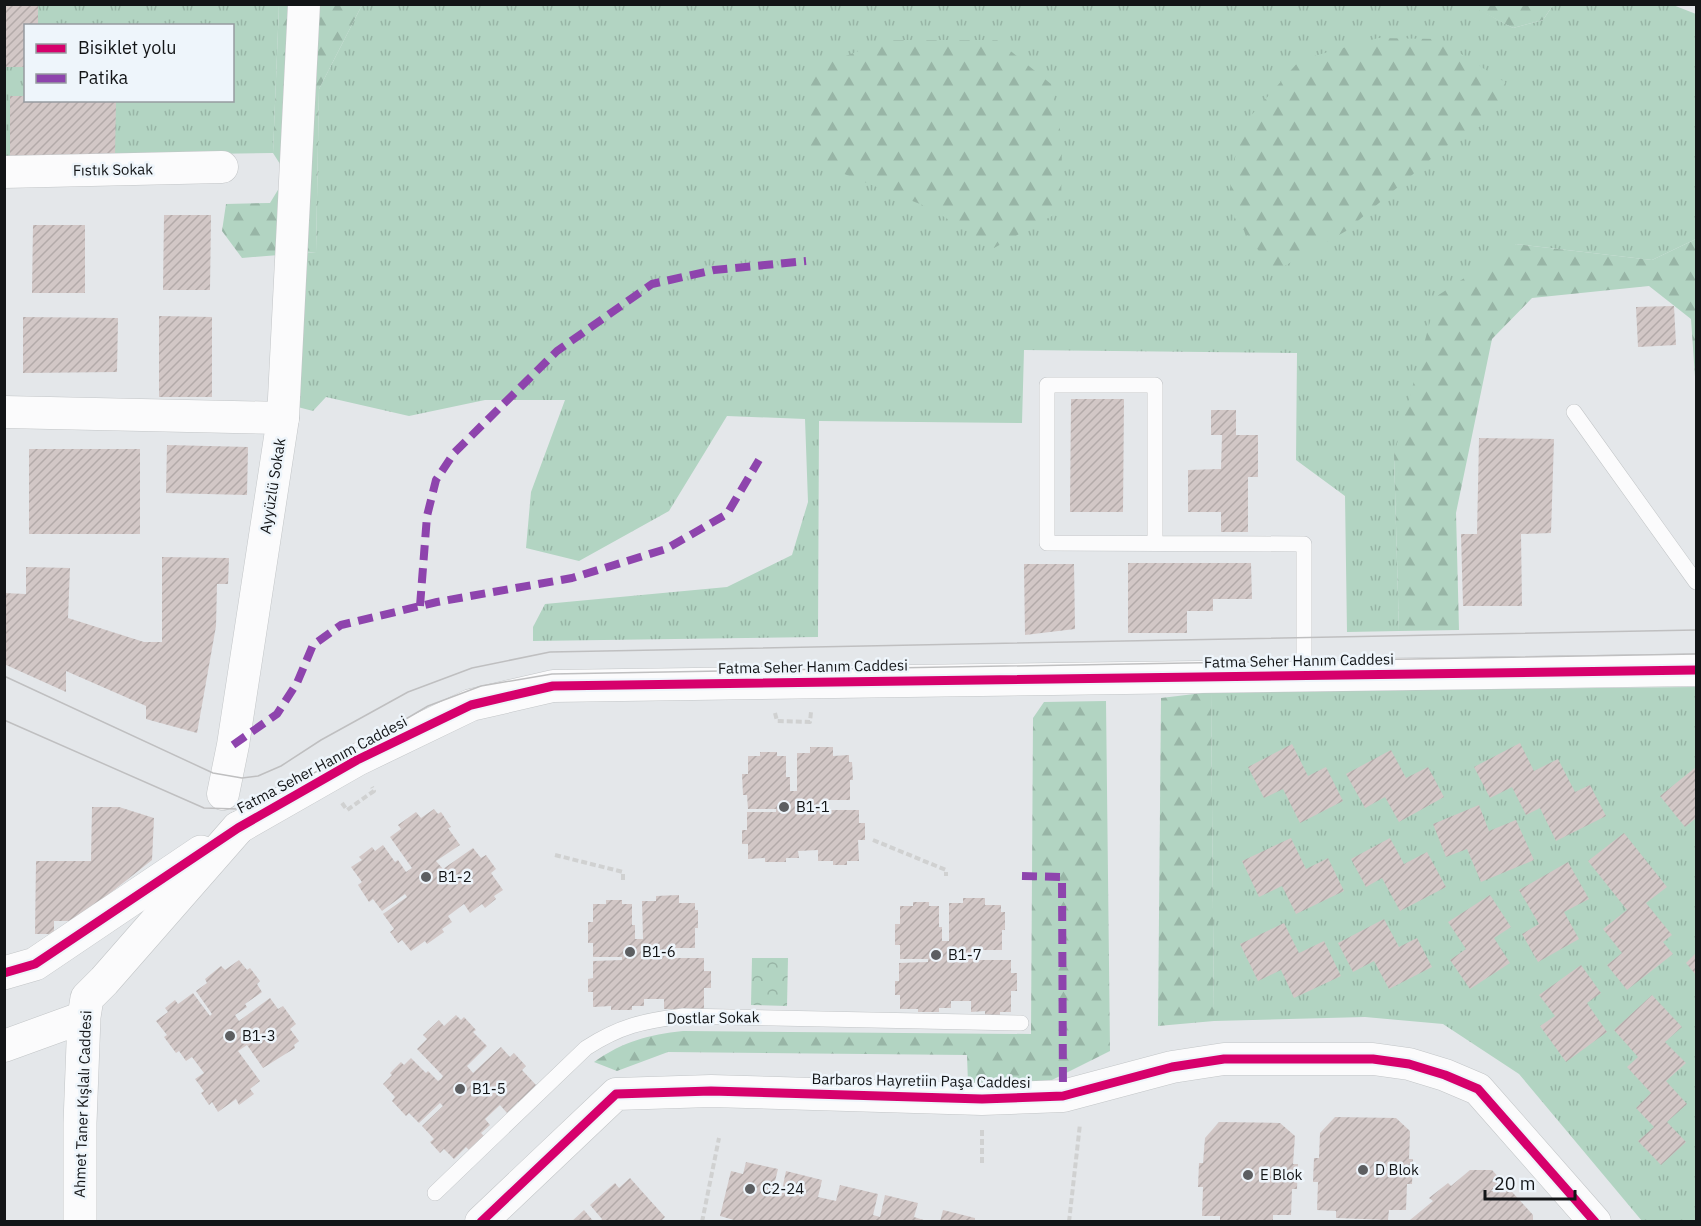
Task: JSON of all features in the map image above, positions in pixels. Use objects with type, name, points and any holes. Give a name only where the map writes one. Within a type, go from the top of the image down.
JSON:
[{"type":"street","points":[[283,418],[304,4]]},
{"type":"street","name":"Fıstık Sokak","points":[[4,172],[222,167]]},
{"type":"street","name":"Ayyüzlü Sokak","points":[[4,412],[283,418],[233,746],[223,794]]},
{"type":"street","name":"Fatma Seher Hanım Caddesi","points":[[4,973],[35,964],[237,828],[357,760],[471,705],[553,686],[1696,670]]},
{"type":"street","name":"Ahmet Taner Kışlalı Caddesi","points":[[80,1221],[80,1123],[84,1017],[87,998],[237,828]]},
{"type":"street","points":[[4,1046],[84,1017]]},
{"type":"street","name":"Barbaros Hayretiin Paşa Caddesi","points":[[481,1221],[616,1094],[711,1091],[982,1100],[1080,1092],[1172,1067],[1224,1059],[1373,1059],[1418,1067],[1478,1089],[1595,1221]]},
{"type":"lane","points":[[1155,543],[1155,385],[1047,385],[1047,543],[1304,544],[1304,676]]},
{"type":"lane","points":[[1574,412],[1696,582]]},
{"type":"lane","name":"Dostlar Sokak","points":[[435,1193],[586,1048],[606,1035],[631,1024],[683,1016],[1021,1023]]},
{"type":"path","points":[[873,840],[946,870],[946,876]]},
{"type":"path","points":[[555,855],[622,872],[622,880]]},
{"type":"path","points":[[1069,1221],[1080,1118]]},
{"type":"path","points":[[702,1221],[719,1138]]},
{"type":"green space","points":[[1469,4],[1513,28],[1543,20],[1553,5],[1673,5],[1696,14],[1696,239],[1652,260],[1516,244],[1394,455],[1399,631],[1347,632],[1345,496],[1296,460],[1297,353],[1024,350],[1022,423],[819,421],[818,637],[533,641],[533,627],[545,604],[727,587],[792,555],[808,502],[805,419],[727,416],[669,511],[579,561],[526,548],[531,492],[565,400],[485,400],[409,416],[326,397],[313,411],[290,405],[281,256],[316,252],[319,89],[362,5]]},
{"type":"green space","points":[[4,5],[279,5],[273,153],[5,157]]},
{"type":"green space","points":[[279,5],[362,5],[319,89],[316,252],[242,258],[222,231],[226,204],[270,203],[287,175],[273,153]]},
{"type":"green space","points":[[1469,5],[1553,5],[1543,20],[1513,28]]},
{"type":"green space","points":[[1378,38],[1438,39],[1506,83],[1491,120],[1445,147],[1346,231],[1274,272],[1227,207],[1240,128],[1300,60]]},
{"type":"green space","points":[[887,40],[997,40],[1051,84],[1062,140],[1061,211],[994,248],[930,208],[809,160],[807,71]]},
{"type":"green space","points":[[1696,239],[1696,391],[1691,319],[1649,286],[1532,298],[1492,339],[1456,513],[1459,630],[1399,631],[1394,455],[1437,296],[1516,244],[1652,260]]},
{"type":"green space","points":[[1696,687],[1696,1221],[1642,1221],[1519,1074],[1443,1024],[1365,1017],[1214,1021],[1211,692]]},
{"type":"green space","points":[[1211,692],[1214,1021],[1158,1026],[1161,698]]},
{"type":"green space","points":[[1106,701],[1110,1051],[1050,1081],[968,1084],[967,1055],[668,1052],[617,1071],[594,1062],[637,1040],[683,1031],[1031,1034],[1033,718],[1044,702]]},
{"type":"green space","points":[[752,958],[788,958],[787,1006],[751,1005]]},
{"type":"building","points":[[4,4],[38,4],[38,24],[24,24],[24,67],[4,67]]},
{"type":"building","points":[[10,96],[24,96],[24,102],[116,102],[115,156],[10,157]]},
{"type":"building","points":[[164,215],[211,215],[210,290],[163,290]]},
{"type":"building","points":[[33,225],[85,225],[85,293],[32,293]]},
{"type":"building","points":[[1674,306],[1676,345],[1638,347],[1636,307]]},
{"type":"building","points":[[159,316],[212,317],[212,397],[159,397]]},
{"type":"building","points":[[23,317],[118,318],[117,372],[23,373]]},
{"type":"building","points":[[1071,399],[1124,399],[1123,512],[1070,512]]},
{"type":"building","points":[[1211,410],[1236,410],[1236,435],[1258,435],[1258,477],[1248,477],[1248,532],[1221,532],[1221,512],[1188,512],[1188,470],[1221,469],[1222,435],[1211,435]]},
{"type":"building","points":[[1479,438],[1554,439],[1551,533],[1521,534],[1522,606],[1463,606],[1461,534],[1477,534]]},
{"type":"building","points":[[167,445],[248,447],[247,495],[166,493]]},
{"type":"building","points":[[29,449],[140,449],[140,534],[29,534]]},
{"type":"building","points":[[162,557],[229,558],[228,584],[217,584],[216,626],[197,733],[146,719],[146,706],[66,671],[66,692],[4,664],[4,593],[26,594],[26,567],[70,568],[68,618],[144,642],[162,642]]},
{"type":"building","points":[[1128,563],[1251,563],[1252,599],[1213,599],[1213,611],[1187,611],[1187,633],[1128,633]]},
{"type":"building","points":[[1024,564],[1074,564],[1075,629],[1025,635]]},
{"type":"building","points":[[1520,743],[1534,771],[1558,759],[1575,792],[1590,785],[1606,816],[1556,841],[1540,808],[1526,815],[1512,787],[1490,798],[1474,767]]},
{"type":"building","points":[[1292,744],[1308,776],[1326,767],[1343,801],[1300,823],[1283,789],[1264,798],[1248,767]]},
{"type":"building","name":"B1-1","points":[[810,747],[833,747],[833,756],[849,755],[849,762],[852,762],[853,780],[850,780],[850,800],[821,800],[821,810],[859,810],[859,823],[865,823],[865,840],[858,840],[859,861],[847,861],[847,865],[833,865],[833,861],[818,861],[818,850],[798,851],[799,858],[786,858],[786,862],[765,862],[765,858],[748,859],[748,844],[742,844],[742,830],[747,830],[747,812],[776,812],[776,809],[748,809],[747,795],[743,795],[742,774],[748,774],[748,756],[760,756],[760,752],[777,752],[777,756],[786,756],[786,777],[790,777],[790,791],[797,791],[797,753],[810,753]]},
{"type":"building","points":[[1391,750],[1406,778],[1428,767],[1444,797],[1399,822],[1385,797],[1365,808],[1346,774]]},
{"type":"building","points":[[1696,767],[1696,818],[1685,827],[1660,796]]},
{"type":"building","points":[[1479,805],[1489,831],[1516,820],[1534,860],[1481,882],[1467,849],[1446,857],[1433,824]]},
{"type":"building","points":[[92,807],[119,807],[154,818],[152,860],[75,921],[54,921],[54,934],[35,934],[36,861],[91,861]]},
{"type":"building","name":"B1-2","points":[[434,809],[438,814],[441,812],[451,827],[448,828],[460,845],[436,861],[443,869],[473,848],[481,858],[486,855],[496,869],[491,873],[503,890],[494,896],[496,899],[485,908],[482,904],[470,913],[464,904],[448,916],[452,922],[442,929],[444,932],[427,944],[425,941],[411,951],[402,940],[398,943],[390,932],[394,929],[383,914],[407,897],[405,894],[382,911],[373,899],[369,902],[358,885],[362,882],[351,867],[362,860],[359,857],[372,847],[375,851],[383,845],[395,862],[398,860],[406,872],[412,868],[390,837],[401,829],[398,825],[416,812],[421,818]]},
{"type":"building","points":[[1624,833],[1667,887],[1646,903],[1672,935],[1663,942],[1673,954],[1627,990],[1607,965],[1622,953],[1603,929],[1627,910],[1588,861]]},
{"type":"building","points":[[1291,838],[1306,869],[1328,858],[1344,891],[1296,914],[1282,886],[1259,897],[1242,861]]},
{"type":"building","points":[[1390,838],[1404,864],[1427,852],[1446,887],[1400,911],[1382,878],[1366,887],[1351,859]]},
{"type":"building","points":[[1568,862],[1589,899],[1564,912],[1579,939],[1538,962],[1522,934],[1539,924],[1519,890]]},
{"type":"building","name":"B1-6","points":[[679,895],[679,903],[695,903],[695,910],[698,910],[695,948],[667,948],[667,958],[704,958],[704,971],[711,971],[711,988],[704,988],[704,1009],[664,1009],[664,999],[644,999],[644,1006],[632,1006],[632,1010],[611,1010],[611,1006],[593,1007],[593,992],[588,992],[588,979],[593,978],[593,961],[622,960],[622,957],[593,957],[593,943],[588,943],[588,922],[593,922],[593,904],[606,904],[606,900],[622,900],[622,904],[632,904],[635,939],[643,939],[642,901],[656,901],[656,896]]},
{"type":"building","points":[[1490,895],[1511,927],[1494,938],[1510,963],[1470,989],[1450,960],[1466,949],[1448,922]]},
{"type":"building","name":"B1-7","points":[[963,898],[985,898],[985,905],[1001,905],[1001,912],[1005,912],[1002,950],[973,950],[973,960],[1011,960],[1011,973],[1017,973],[1017,991],[1011,991],[1011,1012],[985,1015],[985,1011],[971,1012],[971,1001],[951,1001],[951,1008],[939,1008],[939,1012],[900,1009],[900,995],[895,995],[895,981],[899,981],[899,963],[928,962],[928,959],[900,959],[900,945],[895,945],[895,924],[900,924],[900,906],[913,906],[913,902],[929,902],[929,906],[939,906],[942,941],[949,941],[949,903],[963,903]]},
{"type":"building","points":[[1384,919],[1399,947],[1417,938],[1432,967],[1389,989],[1374,961],[1353,972],[1338,943]]},
{"type":"building","points":[[1284,923],[1299,953],[1324,941],[1341,976],[1294,998],[1281,970],[1258,981],[1240,944]]},
{"type":"building","points":[[1696,953],[1696,975],[1686,963]]},
{"type":"building","name":"B1-3","points":[[239,960],[247,970],[250,968],[260,981],[257,984],[262,992],[245,1004],[247,1007],[235,1015],[239,1021],[270,998],[278,1009],[283,1006],[296,1024],[290,1029],[299,1041],[294,1045],[295,1048],[263,1068],[247,1045],[238,1051],[260,1081],[250,1089],[254,1094],[239,1105],[236,1099],[218,1112],[212,1102],[209,1105],[201,1093],[204,1091],[195,1079],[204,1073],[192,1057],[186,1061],[179,1051],[176,1053],[164,1037],[167,1035],[156,1021],[168,1012],[165,1008],[175,1000],[178,1004],[193,993],[210,1016],[212,1014],[196,991],[207,983],[205,979],[221,966],[225,970]]},
{"type":"building","points":[[1581,965],[1601,993],[1587,1003],[1607,1032],[1566,1062],[1540,1026],[1555,1016],[1539,995]]},
{"type":"building","points":[[1652,995],[1682,1027],[1665,1042],[1686,1063],[1666,1081],[1687,1104],[1667,1122],[1686,1142],[1661,1165],[1638,1141],[1654,1127],[1636,1108],[1651,1093],[1627,1067],[1638,1057],[1614,1030]]},
{"type":"building","name":"B1-5","points":[[456,1015],[461,1020],[464,1017],[476,1030],[473,1032],[487,1046],[467,1066],[473,1073],[501,1047],[510,1057],[514,1053],[526,1066],[522,1070],[536,1085],[521,1106],[518,1102],[507,1113],[500,1105],[485,1119],[490,1125],[481,1133],[484,1136],[469,1150],[466,1147],[454,1159],[444,1149],[440,1153],[430,1142],[434,1139],[422,1126],[443,1106],[440,1103],[419,1123],[409,1113],[406,1116],[392,1101],[395,1097],[383,1084],[401,1062],[404,1065],[411,1058],[426,1073],[428,1071],[438,1081],[441,1079],[443,1076],[417,1049],[427,1039],[423,1035],[439,1020],[444,1026]]},
{"type":"building","name":"D Blok","points":[[1335,1117],[1396,1118],[1410,1131],[1409,1159],[1413,1159],[1412,1184],[1407,1184],[1406,1210],[1389,1210],[1388,1220],[1336,1218],[1336,1211],[1317,1210],[1318,1182],[1313,1182],[1314,1158],[1319,1158],[1320,1133]]},
{"type":"building","name":"E Blok","points":[[1219,1122],[1280,1123],[1295,1136],[1293,1164],[1298,1164],[1297,1189],[1292,1189],[1291,1215],[1273,1215],[1273,1222],[1220,1222],[1220,1216],[1202,1216],[1203,1187],[1198,1187],[1199,1163],[1203,1163],[1205,1138]]},
{"type":"building","name":"C2-24","points":[[746,1162],[778,1169],[772,1193],[781,1195],[786,1171],[822,1180],[818,1197],[836,1201],[840,1185],[878,1194],[873,1215],[880,1217],[885,1195],[918,1203],[914,1217],[930,1222],[759,1222],[753,1220],[753,1222],[741,1222],[720,1216],[731,1171],[743,1174]]},
{"type":"building","points":[[1470,1170],[1492,1170],[1533,1215],[1533,1222],[1412,1222],[1410,1220],[1433,1201],[1429,1198],[1448,1183],[1451,1186]]},
{"type":"building","points":[[630,1178],[665,1217],[660,1222],[600,1222],[602,1219],[590,1205],[615,1183],[619,1188]]},
{"type":"building","points":[[584,1210],[594,1222],[571,1222]]},
{"type":"building","points":[[943,1210],[975,1218],[975,1222],[940,1222]]},
{"type":"tram line","points":[[4,676],[213,773],[242,778],[258,776],[281,766],[321,740],[408,692],[472,668],[550,652],[1696,630]]},
{"type":"tram line","points":[[4,720],[204,808],[238,809],[263,803],[428,706],[481,686],[552,674],[1696,654]]},
{"type":"marked path","points":[[420,606],[427,516],[436,480],[454,453],[557,351],[652,284],[714,270],[806,261]]},
{"type":"marked path","points":[[233,745],[277,714],[297,683],[313,645],[341,625],[437,602],[572,578],[666,549],[727,514],[759,460]]},
{"type":"marked path","points":[[1022,876],[1062,877],[1063,1096]]},
{"type":"cycle path","points":[[4,973],[35,964],[238,828],[357,760],[471,705],[553,686],[1696,670]]},
{"type":"cycle path","points":[[481,1222],[616,1094],[711,1091],[982,1099],[1063,1096],[1172,1067],[1224,1059],[1373,1059],[1409,1064],[1445,1075],[1478,1089],[1595,1222]]},
{"type":"place","name":"B1-1","points":[[784,807]]},
{"type":"place","name":"B1-2","points":[[426,877]]},
{"type":"place","name":"B1-6","points":[[630,952]]},
{"type":"place","name":"B1-7","points":[[936,955]]},
{"type":"place","name":"B1-3","points":[[230,1036]]},
{"type":"place","name":"B1-5","points":[[460,1089]]},
{"type":"place","name":"D Blok","points":[[1363,1170]]},
{"type":"place","name":"E Blok","points":[[1248,1175]]},
{"type":"place","name":"C2-24","points":[[750,1189]]}]
